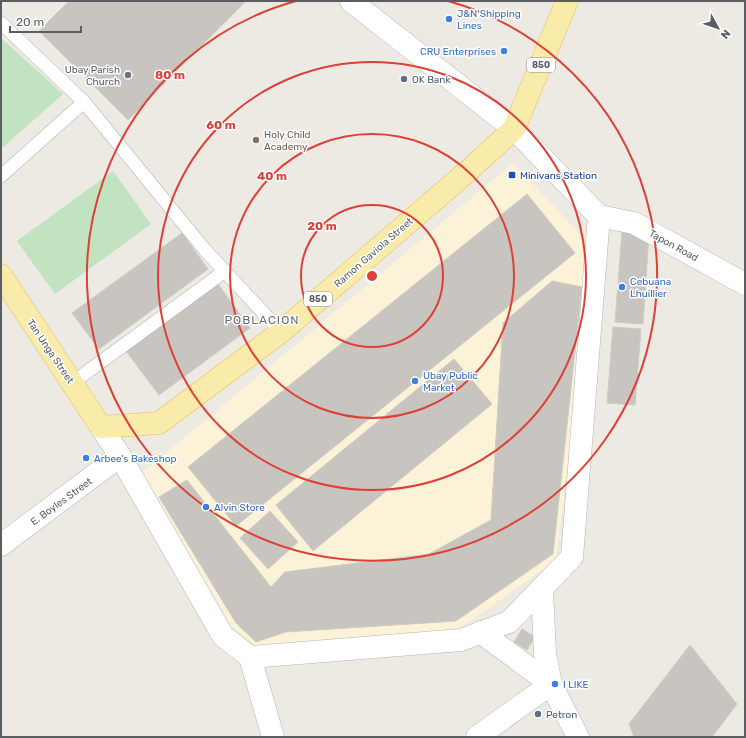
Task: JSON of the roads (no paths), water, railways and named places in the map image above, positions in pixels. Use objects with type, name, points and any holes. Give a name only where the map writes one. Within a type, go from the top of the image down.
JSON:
[{"type":"main road","name":"850","points":[[514,129],[567,1]]},
{"type":"main road","name":"Ramon Gaviola Street","points":[[101,427],[158,423],[281,332],[514,129]]},
{"type":"main road","name":"Tan Unga Street","points":[[1,276],[101,427]]},
{"type":"street","points":[[250,657],[461,640],[509,622],[572,557],[600,216],[514,129],[350,1]]},
{"type":"street","name":"Tapon Road","points":[[600,216],[634,223],[745,284]]},
{"type":"street","points":[[101,427],[120,456],[223,636],[250,657],[273,737]]},
{"type":"street","name":"E. Boyles Street","points":[[1,545],[120,456]]},
{"type":"street","points":[[542,588],[544,654],[551,684],[578,737]]},
{"type":"street","points":[[480,632],[551,684]]},
{"type":"street","points":[[477,737],[551,684]]},
{"type":"lane","points":[[1,23],[84,102],[205,250],[281,332]]},
{"type":"lane","points":[[1,176],[84,102]]},
{"type":"lane","points":[[72,383],[225,271]]},
{"type":"place","name":"J&N Shipping Lines","points":[[449,19]]},
{"type":"place","name":"CRU Enterprises","points":[[504,51]]},
{"type":"place","name":"Ubay Parish Church","points":[[128,75]]},
{"type":"place","name":"OK Bank","points":[[404,79]]},
{"type":"place","name":"Holy Child Academy","points":[[256,140]]},
{"type":"place","name":"Minivans Station","points":[[512,175]]},
{"type":"place","name":"Cebuana Lhuillier","points":[[622,287]]},
{"type":"place","name":"Ubay Public Market","points":[[415,381]]},
{"type":"place","name":"Arbee's Bakeshop","points":[[86,458]]},
{"type":"place","name":"Alvin Store","points":[[206,507]]},
{"type":"place","name":"I LIKE","points":[[555,684]]},
{"type":"place","name":"Petron","points":[[538,714]]},
{"type":"district","name":"POBLACION","points":[[262,320]]}]
